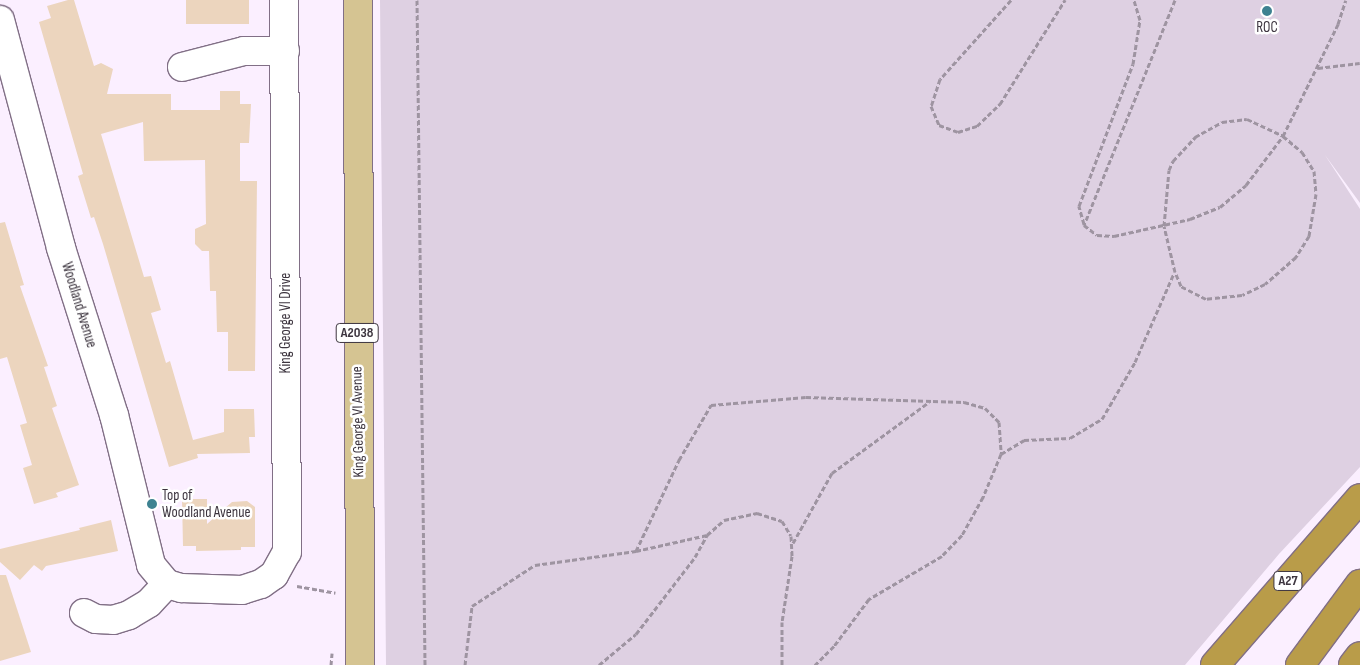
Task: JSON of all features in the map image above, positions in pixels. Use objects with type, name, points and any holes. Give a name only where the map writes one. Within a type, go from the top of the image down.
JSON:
[{"type":"highway","name":"A27","points":[[1215,665],[1360,498]]},
{"type":"highway","points":[[1300,665],[1360,584]]},
{"type":"highway","points":[[1353,665],[1360,656]]},
{"type":"main road","name":"King George VI Avenue","points":[[358,0],[360,665]]},
{"type":"street","name":"King George VI Drive","points":[[267,579],[287,552],[284,0]]},
{"type":"street","name":"Woodland Avenue","points":[[0,20],[62,248],[137,500],[148,556],[155,572],[167,584]]},
{"type":"street","points":[[182,67],[244,51],[285,51]]},
{"type":"street","points":[[84,613],[96,618],[113,620],[129,615],[149,603],[167,584],[218,591],[242,590],[267,579]]},
{"type":"path","points":[[417,0],[425,665]]},
{"type":"path","points":[[1011,0],[940,79],[931,106],[939,125],[958,132],[977,126],[1000,104],[1065,0]]},
{"type":"path","points":[[1134,0],[1140,20],[1133,64],[1079,206],[1084,225],[1103,237],[1164,226],[1220,207],[1246,185],[1283,136],[1318,68],[1346,0]]},
{"type":"path","points":[[1084,225],[1175,0]]},
{"type":"path","points":[[1318,68],[1360,63]]},
{"type":"path","points":[[1233,120],[1260,123],[1283,136],[1302,152],[1314,171],[1316,183],[1309,236],[1296,257],[1254,290],[1218,299],[1195,296],[1181,286],[1175,272],[1164,226],[1169,170],[1173,161],[1195,137],[1213,126],[1233,120]]},
{"type":"path","points":[[1001,454],[1024,440],[1070,438],[1102,419],[1135,362],[1175,272]]},
{"type":"path","points":[[636,551],[679,460],[711,405],[806,397],[964,402],[985,408],[998,422],[1001,454],[983,497],[962,535],[942,556],[869,599],[834,646],[815,665]]},
{"type":"path","points":[[792,544],[832,473],[930,401]]},
{"type":"path","points":[[599,665],[636,634],[695,557],[707,535],[724,520],[757,513],[782,521],[788,527],[792,544],[782,622],[782,665]]},
{"type":"path","points":[[465,665],[472,606],[535,565],[636,551],[707,535]]},
{"type":"path","points":[[267,579],[301,588],[339,594]]},
{"type":"path","points":[[330,665],[333,647]]},
{"type":"shaded area","points":[[380,0],[1360,0],[1360,203],[1325,155],[1360,209],[1360,467],[1279,554],[1185,665],[386,665]]},
{"type":"building","points":[[74,0],[94,66],[101,63],[113,69],[107,94],[171,94],[171,110],[220,110],[220,91],[240,91],[240,104],[251,104],[249,143],[240,143],[240,181],[257,181],[255,371],[228,371],[228,332],[217,332],[216,291],[210,291],[209,251],[202,251],[195,244],[195,229],[206,224],[205,160],[144,161],[143,122],[101,134],[144,277],[151,276],[161,310],[151,313],[166,363],[170,361],[193,440],[224,432],[224,409],[254,409],[255,437],[249,437],[250,453],[197,454],[198,458],[169,467],[103,244],[94,217],[91,218],[78,176],[83,174],[39,22],[51,18],[47,6]]},
{"type":"building","points":[[186,0],[249,0],[249,24],[186,24]]},
{"type":"building","points":[[5,222],[24,285],[20,286],[48,366],[44,367],[57,406],[52,408],[79,485],[56,493],[58,497],[34,504],[23,468],[32,465],[20,425],[27,423],[7,357],[0,359],[0,223]]},
{"type":"building","points":[[182,499],[207,499],[207,524],[232,502],[247,501],[255,507],[255,547],[241,547],[241,550],[196,551],[196,546],[183,546]]},
{"type":"building","points":[[111,520],[118,551],[46,566],[42,571],[34,565],[20,580],[0,562],[0,549],[80,530],[79,528]]},
{"type":"building","points":[[0,575],[6,575],[31,652],[0,661]]},
{"type":"place","name":"ROC","points":[[1267,11]]},
{"type":"place","name":"Top of Woodland Avenue","points":[[152,504]]}]
